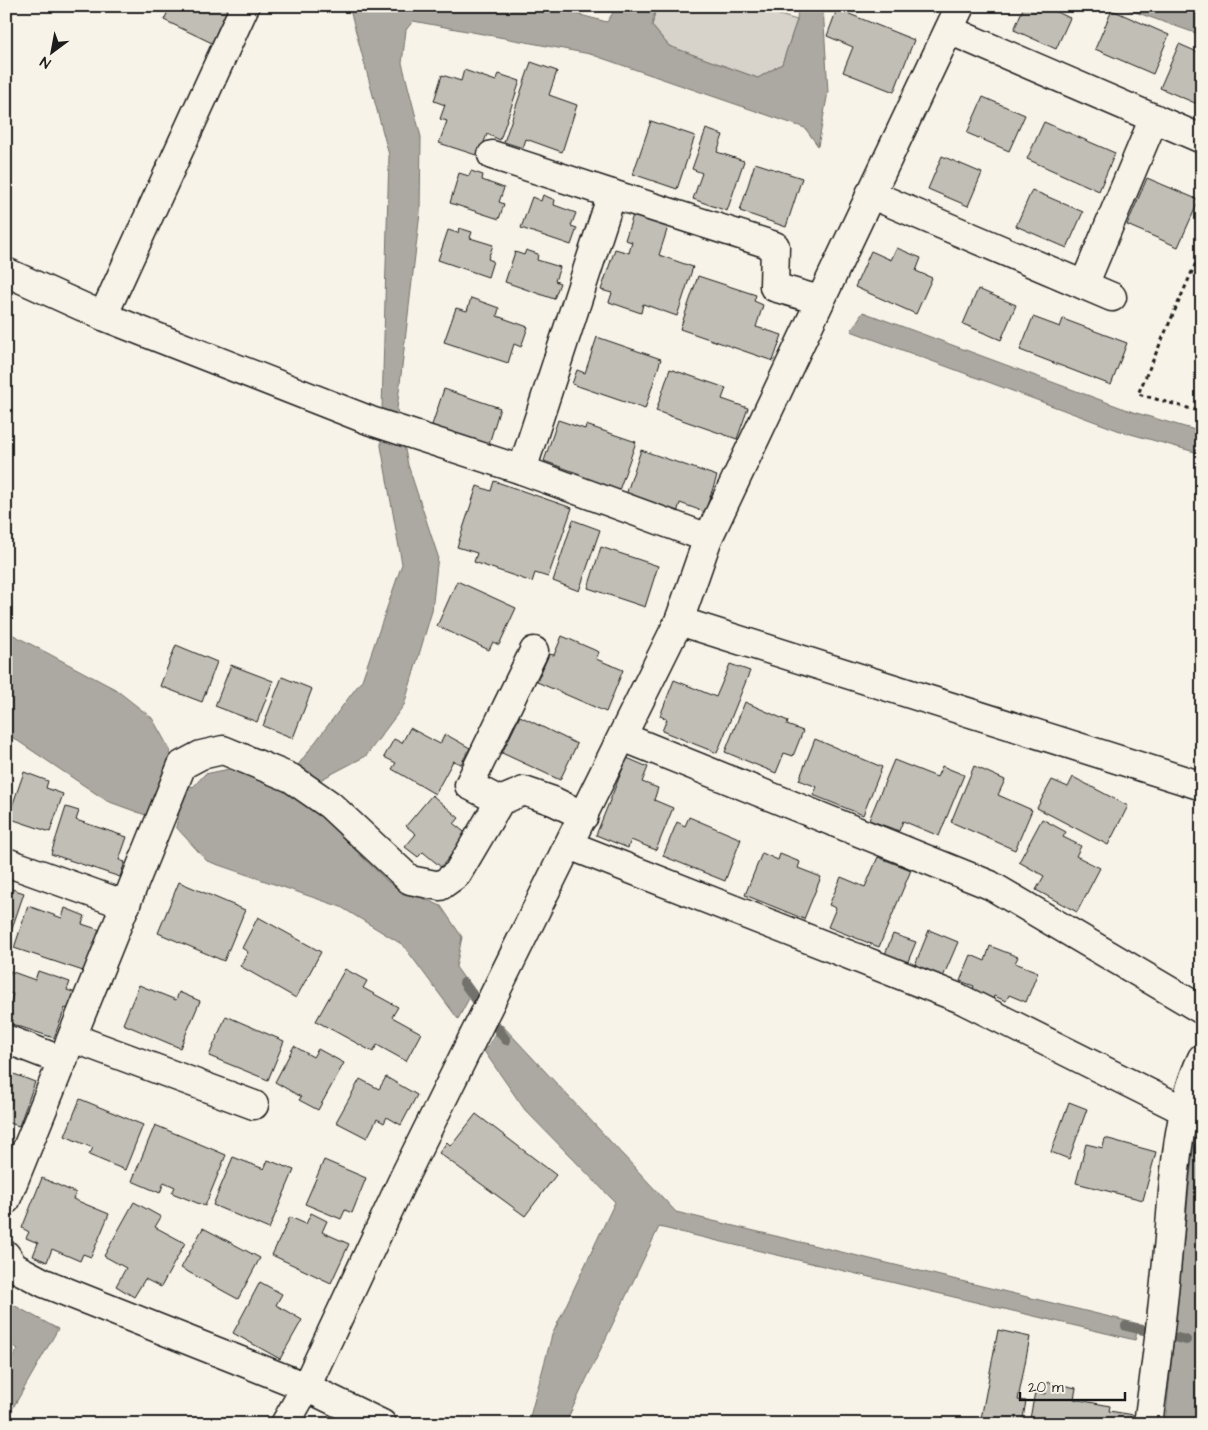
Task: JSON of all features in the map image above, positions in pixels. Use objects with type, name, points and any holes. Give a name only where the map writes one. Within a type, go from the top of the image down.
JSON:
[{"type":"street","points":[[103,316],[245,6]]},
{"type":"street","points":[[285,1424],[306,1387],[406,1174],[679,621],[708,538],[954,18],[1154,118],[1202,139]]},
{"type":"street","points":[[1084,285],[1154,118]]},
{"type":"street","points":[[492,154],[775,246],[774,287],[819,300]]},
{"type":"street","points":[[522,470],[612,194]]},
{"type":"street","points":[[870,194],[1112,297]]},
{"type":"street","points":[[6,272],[103,316],[371,421],[522,470],[708,538]]},
{"type":"street","points":[[679,621],[1202,786]]},
{"type":"street","points":[[500,801],[469,785],[534,651]]},
{"type":"street","points":[[623,737],[990,885],[1202,1010]]},
{"type":"street","points":[[6,1200],[182,765],[201,755],[223,750],[292,778],[330,805],[410,880],[440,886],[457,874],[500,801],[524,792],[553,801],[584,816]]},
{"type":"street","points":[[569,845],[959,998],[1185,1111]]},
{"type":"street","points":[[6,862],[126,905]]},
{"type":"street","points":[[6,1040],[68,1049],[254,1105]]},
{"type":"street","points":[[1148,1424],[1160,1334],[1176,1155],[1185,1111],[1202,1058]]},
{"type":"street","points":[[6,1255],[14,1267],[44,1283],[306,1387],[382,1424]]},
{"type":"path","points":[[1202,249],[1138,394],[1202,412]]},
{"type":"shaded area","points":[[349,6],[546,6],[607,22],[617,6],[656,6],[652,26],[669,46],[758,78],[782,64],[797,20],[798,6],[823,6],[828,92],[818,146],[805,128],[590,54],[413,21],[406,30],[402,63],[421,137],[420,213],[397,409],[408,465],[438,556],[432,611],[404,705],[366,756],[318,781],[306,802],[388,882],[441,906],[462,937],[456,967],[473,991],[458,1019],[403,945],[341,907],[207,861],[176,827],[179,814],[156,805],[148,816],[107,801],[6,733],[6,631],[115,689],[152,718],[170,750],[168,771],[193,787],[205,774],[234,768],[304,774],[298,765],[362,680],[402,564],[381,446],[389,155]]},
{"type":"shaded area","points":[[656,6],[748,6],[797,20],[782,64],[758,78],[669,46],[652,26]]},
{"type":"shaded area","points":[[1118,6],[1202,6],[1202,34],[1201,35]]},
{"type":"shaded area","points":[[863,312],[1133,412],[1202,432],[1202,454],[1120,431],[851,331]]},
{"type":"shaded area","points":[[502,1025],[676,1212],[1139,1324],[1135,1340],[659,1227],[565,1424],[528,1424],[552,1335],[615,1202],[525,1110],[484,1051]]},
{"type":"shaded area","points":[[1202,1115],[1202,1302],[1198,1345],[1198,1424],[1165,1424],[1195,1130]]},
{"type":"shaded area","points":[[6,1301],[58,1329],[6,1420],[6,1369],[18,1349],[6,1342]]},
{"type":"building","points":[[163,6],[229,6],[212,43],[164,20],[169,9]]},
{"type":"building","points":[[1024,6],[1044,6],[1070,18],[1056,49],[1014,30]]},
{"type":"building","points":[[837,9],[914,40],[894,92],[843,72],[853,47],[827,36]]},
{"type":"building","points":[[1112,10],[1169,35],[1153,74],[1095,49]]},
{"type":"building","points":[[1179,44],[1202,54],[1202,106],[1160,88]]},
{"type":"building","points":[[531,62],[557,71],[549,95],[577,105],[562,152],[526,139],[523,148],[504,142]]},
{"type":"building","points":[[464,70],[496,81],[499,74],[520,81],[500,140],[487,134],[479,156],[439,143],[447,121],[440,119],[445,105],[434,101],[442,75],[461,81]]},
{"type":"building","points":[[983,97],[1025,115],[1009,151],[967,133]]},
{"type":"building","points":[[651,121],[695,136],[677,189],[633,174]]},
{"type":"building","points":[[1044,122],[1115,153],[1099,191],[1027,159]]},
{"type":"building","points":[[706,129],[723,135],[717,152],[744,161],[727,211],[693,199],[702,173],[692,169]]},
{"type":"building","points":[[942,156],[982,173],[968,206],[928,189]]},
{"type":"building","points":[[755,163],[802,178],[786,227],[740,211]]},
{"type":"building","points":[[471,171],[483,175],[482,180],[504,188],[499,202],[504,204],[499,219],[450,203],[459,173],[469,176]]},
{"type":"building","points":[[1147,178],[1199,200],[1178,247],[1127,225]]},
{"type":"building","points":[[1032,190],[1083,212],[1067,248],[1016,226]]},
{"type":"building","points":[[543,195],[555,200],[554,205],[576,213],[571,226],[577,228],[571,245],[521,228],[532,197],[541,201]]},
{"type":"building","points":[[633,215],[668,227],[659,255],[693,267],[677,316],[643,304],[641,313],[609,302],[612,293],[601,290],[615,249],[629,253],[632,242],[625,240]]},
{"type":"building","points":[[459,228],[472,232],[470,238],[493,245],[488,259],[493,261],[488,277],[438,260],[448,230],[458,233]]},
{"type":"building","points":[[897,248],[921,258],[916,271],[932,278],[916,314],[855,287],[871,251],[891,260]]},
{"type":"building","points":[[526,250],[538,254],[537,260],[560,267],[555,281],[560,283],[554,299],[505,282],[515,252],[524,255]]},
{"type":"building","points":[[698,276],[756,295],[754,301],[763,305],[756,327],[782,335],[773,361],[680,329]]},
{"type":"building","points":[[978,289],[1016,305],[1001,340],[963,324]]},
{"type":"building","points":[[471,298],[499,308],[497,316],[528,327],[521,347],[514,344],[508,363],[444,342],[456,308],[467,311]]},
{"type":"building","points":[[1033,317],[1060,327],[1063,319],[1127,343],[1111,385],[1020,350]]},
{"type":"building","points":[[597,337],[661,359],[645,409],[572,384],[577,370],[585,373]]},
{"type":"building","points":[[670,369],[726,388],[722,399],[748,408],[737,439],[656,411]]},
{"type":"building","points":[[444,389],[500,408],[488,447],[431,428]]},
{"type":"building","points":[[558,420],[585,429],[586,425],[636,442],[617,496],[577,482],[580,474],[544,461]]},
{"type":"building","points":[[641,450],[717,476],[705,512],[680,503],[677,513],[626,495]]},
{"type":"building","points":[[494,481],[572,508],[548,577],[535,573],[532,582],[474,562],[477,553],[457,547],[477,486],[491,491]]},
{"type":"building","points":[[573,520],[600,530],[579,591],[553,581]]},
{"type":"building","points":[[601,547],[658,566],[645,607],[588,588]]},
{"type":"building","points":[[457,581],[516,608],[499,645],[493,642],[489,650],[437,626]]},
{"type":"building","points":[[562,636],[599,652],[596,659],[623,670],[606,712],[537,682],[549,654],[554,655]]},
{"type":"building","points":[[176,645],[217,662],[202,702],[160,686]]},
{"type":"building","points":[[730,664],[750,671],[717,753],[662,731],[667,719],[660,716],[674,680],[716,697]]},
{"type":"building","points":[[231,665],[273,681],[257,722],[215,706]]},
{"type":"building","points":[[282,677],[312,689],[293,738],[263,726]]},
{"type":"building","points":[[745,702],[788,721],[787,725],[803,731],[793,756],[784,753],[776,773],[725,752]]},
{"type":"building","points":[[520,716],[577,744],[560,780],[502,753]]},
{"type":"building","points":[[410,728],[440,744],[445,734],[470,748],[461,764],[453,761],[435,794],[392,769],[396,763],[384,757],[394,739],[402,743]]},
{"type":"building","points":[[815,739],[882,767],[863,815],[813,795],[817,787],[799,780]]},
{"type":"building","points":[[627,758],[648,767],[642,782],[658,788],[654,800],[673,808],[656,850],[631,840],[628,848],[596,835]]},
{"type":"building","points":[[894,760],[937,777],[942,766],[964,775],[939,836],[903,821],[899,831],[869,820]]},
{"type":"building","points":[[974,766],[1005,780],[998,795],[1032,810],[1015,850],[951,822]]},
{"type":"building","points":[[24,772],[48,781],[46,788],[63,794],[50,832],[8,818]]},
{"type":"building","points":[[1073,777],[1128,806],[1108,845],[1037,808],[1052,780],[1068,787]]},
{"type":"building","points":[[432,795],[459,818],[454,824],[468,835],[441,867],[423,852],[418,857],[405,847],[416,834],[406,826]]},
{"type":"building","points":[[66,807],[79,811],[76,820],[127,837],[119,860],[125,862],[120,877],[51,854]]},
{"type":"building","points":[[689,817],[741,839],[725,881],[663,856],[677,822],[685,826]]},
{"type":"building","points":[[1042,819],[1066,832],[1063,837],[1081,846],[1076,856],[1100,868],[1077,912],[1036,890],[1044,876],[1019,862]]},
{"type":"building","points":[[762,853],[778,860],[780,854],[800,862],[798,868],[821,877],[804,919],[745,895]]},
{"type":"building","points":[[878,857],[911,870],[879,947],[828,927],[836,908],[829,905],[841,877],[865,887]]},
{"type":"building","points":[[179,882],[245,910],[224,961],[158,933]]},
{"type":"building","points":[[6,887],[24,893],[7,943],[6,943]]},
{"type":"building","points":[[28,906],[62,918],[65,908],[85,916],[82,924],[100,930],[86,972],[14,948]]},
{"type":"building","points":[[258,917],[321,952],[296,998],[240,966],[248,952],[242,948]]},
{"type":"building","points":[[929,930],[958,942],[943,977],[915,965]]},
{"type":"building","points":[[893,934],[916,942],[906,966],[884,957]]},
{"type":"building","points":[[990,946],[1018,957],[1015,963],[1038,972],[1026,1002],[1009,995],[1006,1001],[994,996],[992,1001],[972,992],[974,986],[960,981],[971,955],[985,961]]},
{"type":"building","points":[[345,969],[367,981],[363,988],[398,1007],[392,1017],[421,1033],[406,1061],[377,1045],[373,1052],[316,1021]]},
{"type":"building","points":[[10,971],[35,980],[38,971],[70,982],[67,990],[79,994],[73,1011],[65,1008],[54,1038],[6,1022],[13,994],[6,992]]},
{"type":"building","points":[[139,985],[176,1000],[179,992],[200,1001],[180,1048],[123,1024]]},
{"type":"building","points":[[226,1016],[284,1041],[268,1080],[209,1056]]},
{"type":"building","points":[[294,1046],[313,1057],[318,1049],[344,1063],[318,1110],[299,1100],[301,1097],[275,1082]]},
{"type":"building","points":[[6,1071],[35,1082],[19,1126],[6,1122]]},
{"type":"building","points":[[386,1077],[417,1095],[401,1125],[387,1117],[384,1123],[377,1119],[367,1138],[336,1122],[360,1079],[379,1089]]},
{"type":"building","points":[[80,1099],[143,1125],[125,1170],[89,1155],[93,1148],[65,1136]]},
{"type":"building","points":[[1069,1102],[1087,1109],[1069,1159],[1051,1152]]},
{"type":"building","points":[[476,1114],[556,1175],[525,1216],[439,1153],[447,1142],[451,1146]]},
{"type":"building","points":[[155,1125],[226,1155],[205,1206],[172,1193],[175,1187],[164,1182],[160,1193],[132,1181]]},
{"type":"building","points":[[1105,1138],[1156,1152],[1143,1200],[1076,1183],[1086,1144],[1103,1148]]},
{"type":"building","points":[[233,1157],[264,1169],[268,1160],[294,1170],[269,1229],[213,1205]]},
{"type":"building","points":[[324,1160],[366,1178],[352,1213],[345,1210],[341,1219],[305,1204]]},
{"type":"building","points":[[42,1178],[76,1193],[73,1199],[109,1214],[91,1257],[83,1254],[80,1261],[52,1249],[47,1262],[33,1256],[38,1243],[26,1238],[29,1232],[22,1228]]},
{"type":"building","points":[[134,1202],[161,1217],[155,1227],[185,1243],[161,1287],[145,1279],[134,1297],[116,1286],[126,1268],[104,1256]]},
{"type":"building","points":[[311,1213],[327,1221],[322,1232],[349,1244],[331,1283],[272,1255],[290,1217],[306,1224]]},
{"type":"building","points":[[203,1228],[260,1258],[238,1299],[181,1268]]},
{"type":"building","points":[[260,1282],[282,1294],[276,1305],[302,1320],[280,1359],[233,1333]]},
{"type":"building","points":[[998,1330],[1030,1337],[1018,1400],[1026,1401],[1022,1424],[980,1424]]},
{"type":"building","points":[[1048,1382],[1076,1388],[1074,1399],[1110,1406],[1109,1411],[1134,1415],[1132,1424],[1029,1424],[1035,1392],[1045,1394]]},
{"type":"waterway","points":[[464,983],[506,1040]]},
{"type":"waterway","points":[[1126,1326],[1186,1340]]}]
